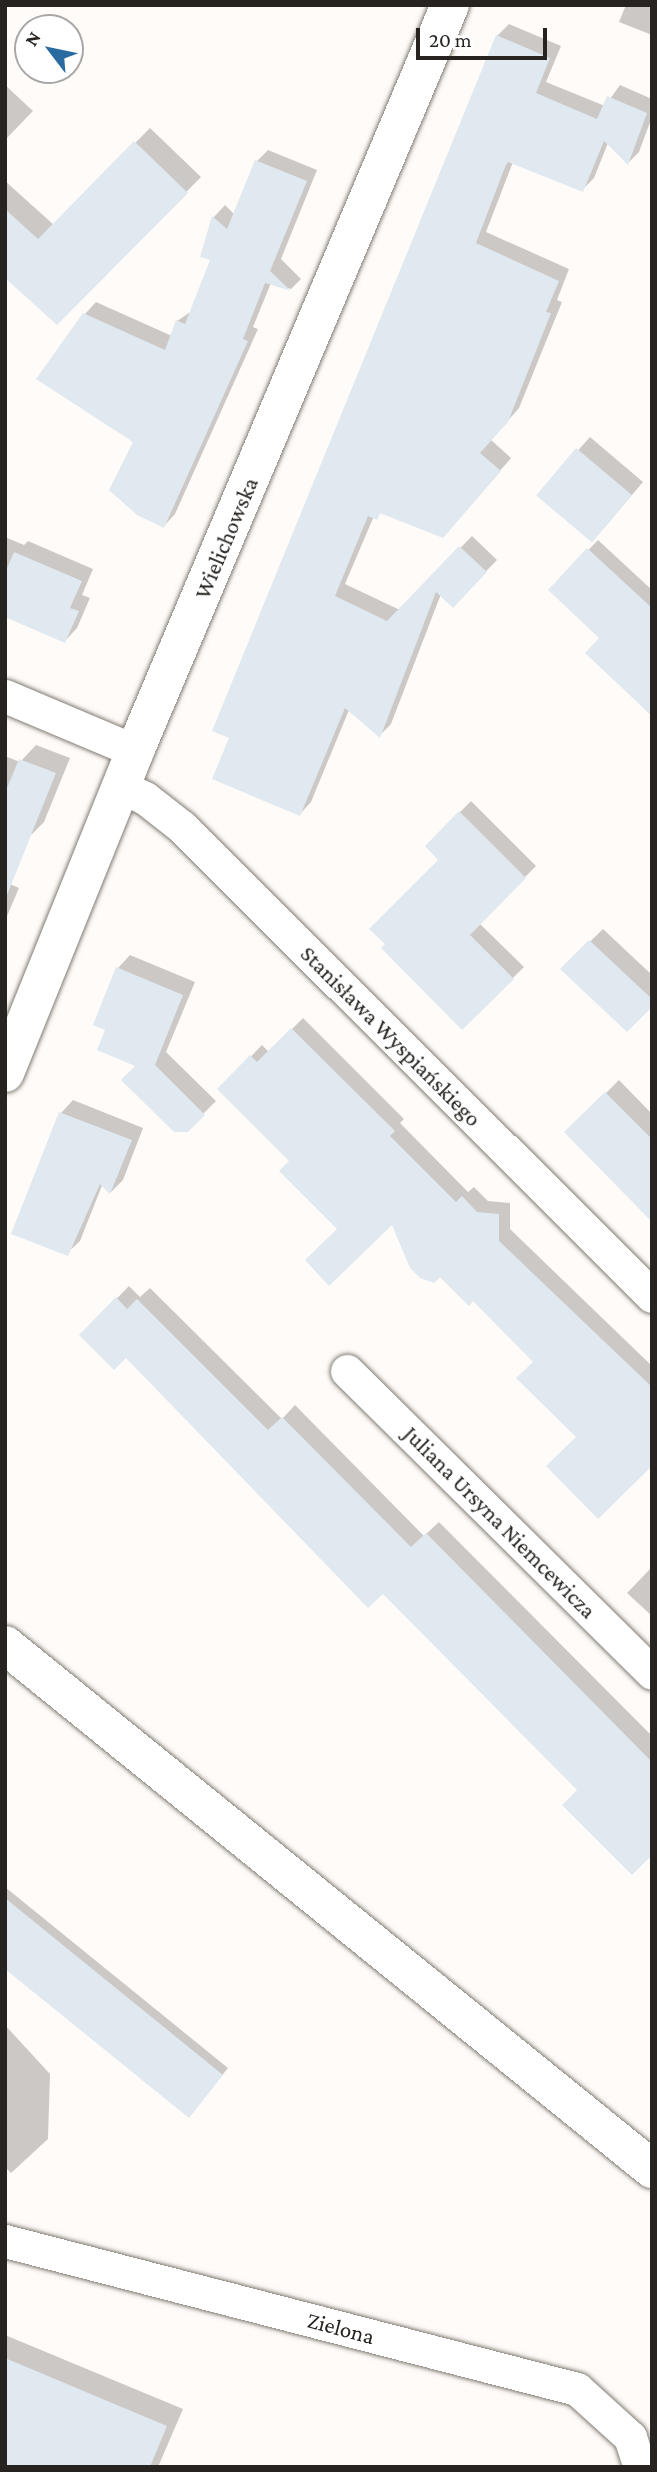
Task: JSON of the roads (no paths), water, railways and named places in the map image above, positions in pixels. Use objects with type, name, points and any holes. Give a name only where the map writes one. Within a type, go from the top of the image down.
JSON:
[{"type":"street","name":"Wielichowska","points":[[5,1073],[135,751],[450,5]]},
{"type":"street","points":[[5,696],[135,751]]},
{"type":"street","name":"Stanisława Wyspiańskiego","points":[[121,786],[145,798],[182,827],[652,1296]]},
{"type":"street","name":"Juliana Ursyna Niemcewicza","points":[[347,1371],[652,1673]]},
{"type":"street","points":[[5,1645],[652,2169]]},
{"type":"street","name":"Zielona","points":[[5,2241],[577,2389],[631,2437],[640,2467]]}]
